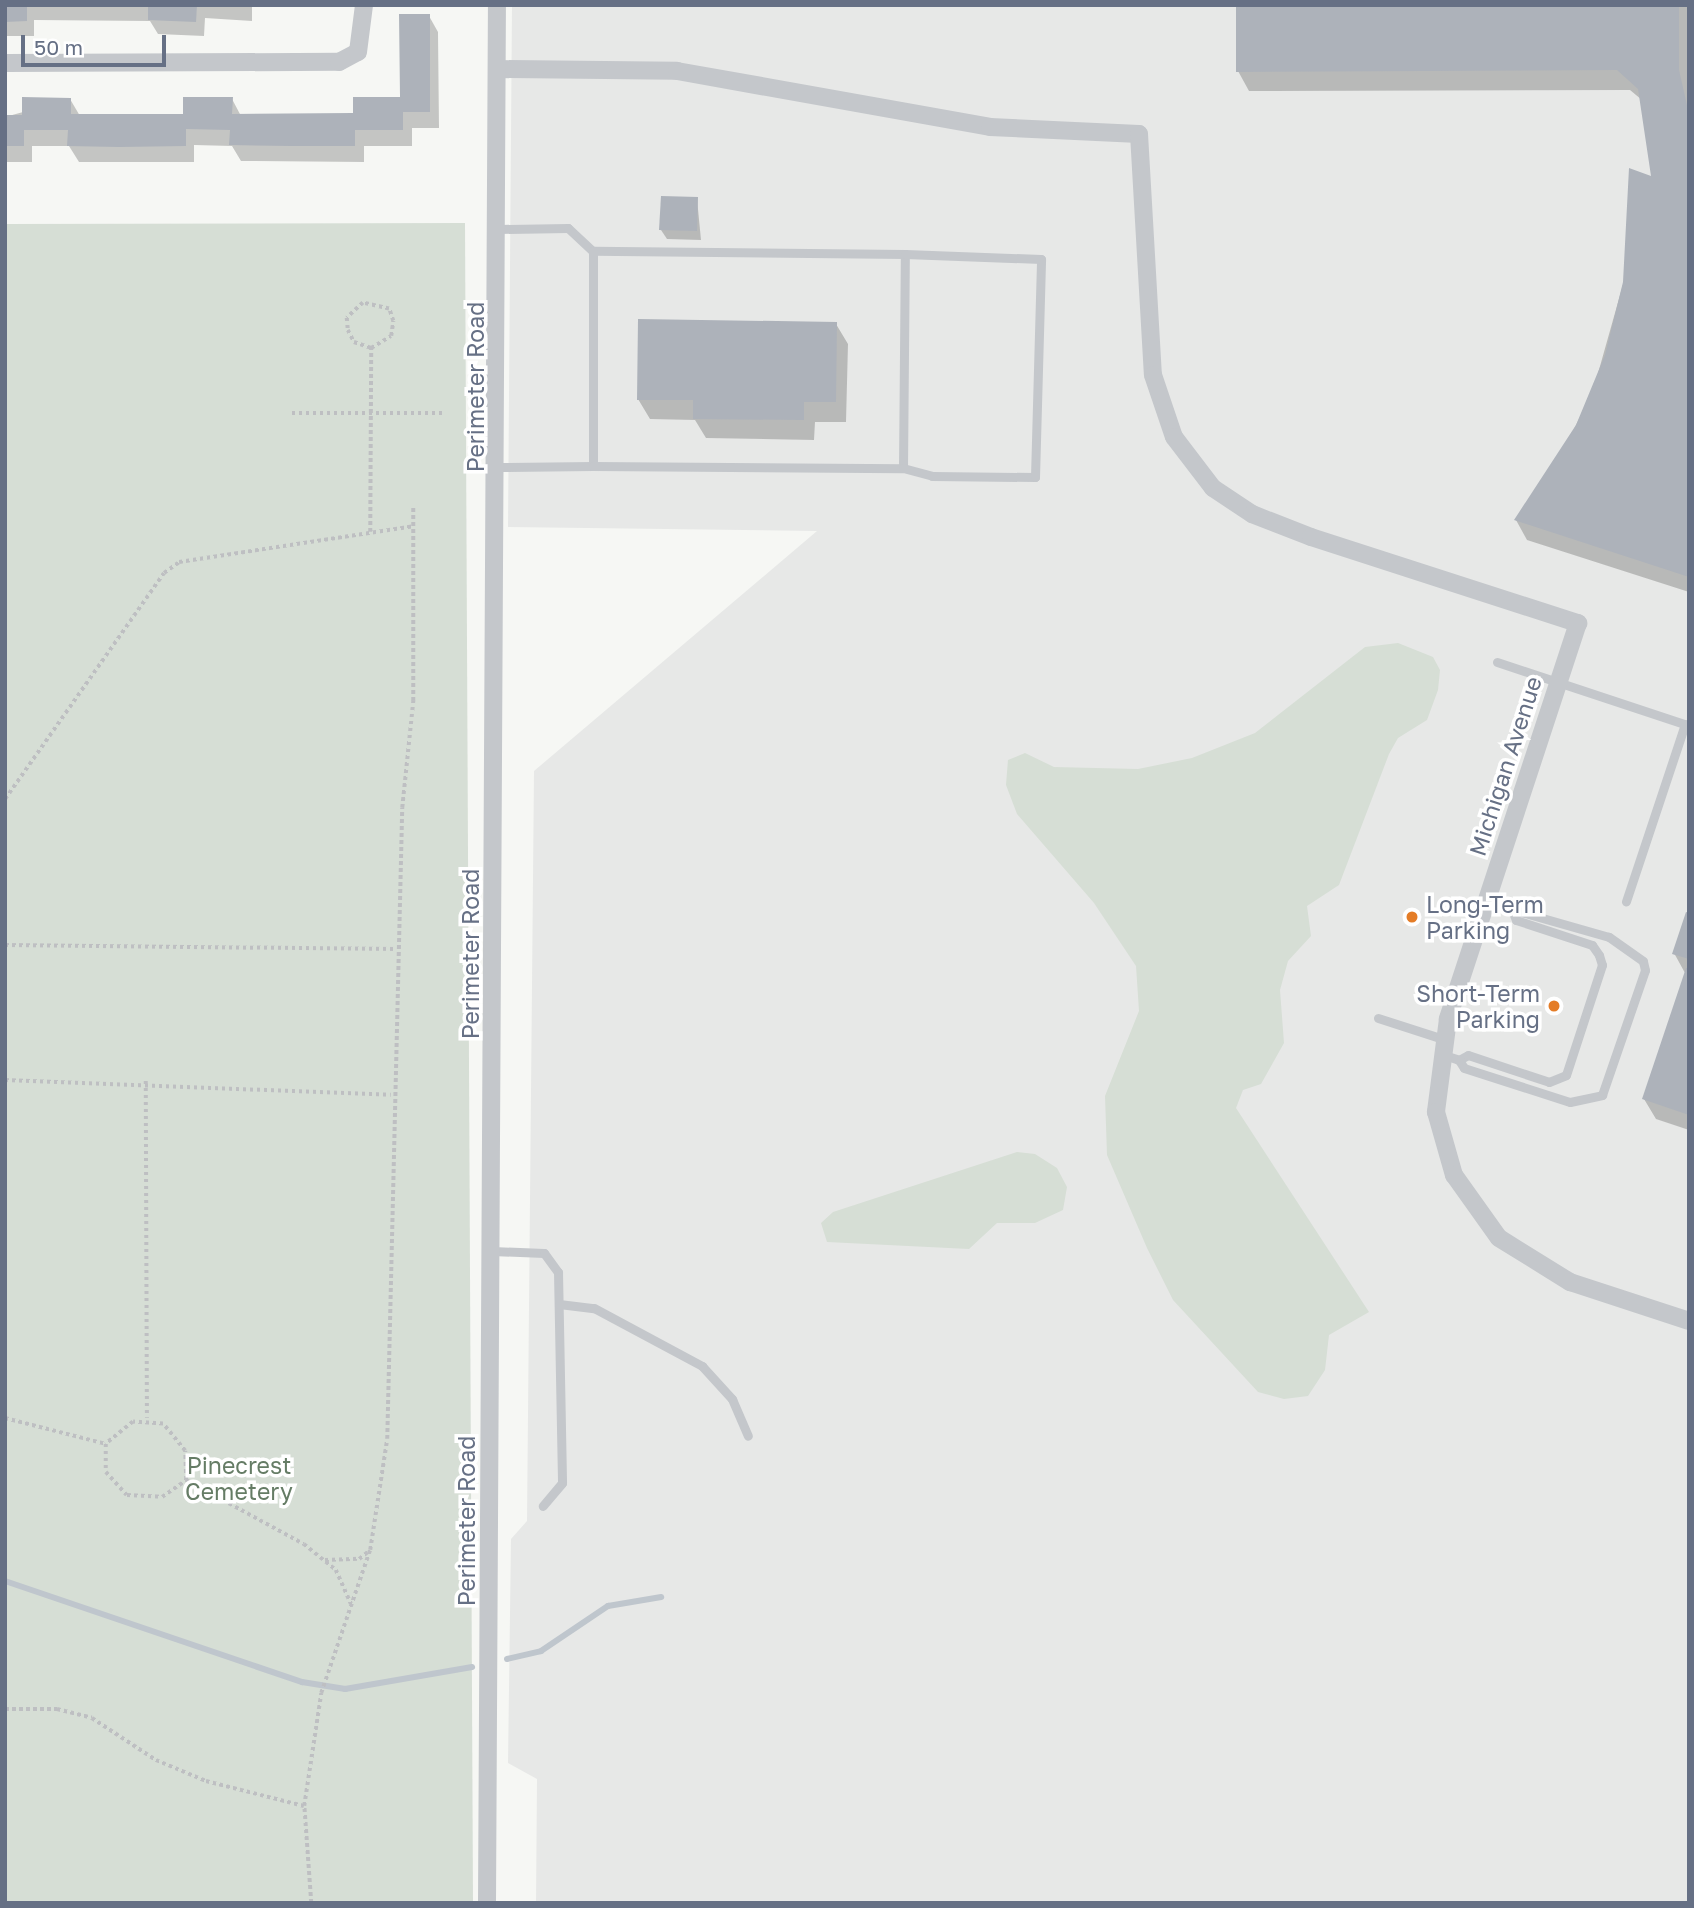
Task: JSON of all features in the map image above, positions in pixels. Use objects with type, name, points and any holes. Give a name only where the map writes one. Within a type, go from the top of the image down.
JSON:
[{"type":"street","points":[[5,63],[339,62],[358,52],[364,5]]},
{"type":"street","name":"Perimeter Road","points":[[487,1903],[499,467],[497,5]]},
{"type":"street","name":"Michigan Avenue","points":[[498,69],[677,71],[990,127],[1139,135],[1153,375],[1174,437],[1213,488],[1252,514],[1311,537],[1578,623],[1441,1046],[1436,1112],[1446,1152],[1466,1196],[1499,1238],[1570,1282],[1689,1321]]},
{"type":"lane","points":[[499,229],[568,228],[593,251],[905,254],[1041,259],[1035,477],[932,476],[904,468],[499,467]]},
{"type":"lane","points":[[593,251],[593,466]]},
{"type":"lane","points":[[904,468],[905,254]]},
{"type":"lane","points":[[1497,663],[1685,724],[1626,901]]},
{"type":"lane","points":[[1378,1018],[1441,1046],[1459,1060],[1464,1068],[1570,1102],[1608,1088],[1643,961],[1609,937],[1519,906],[1512,910],[1486,902]]},
{"type":"lane","points":[[1459,1060],[1468,1055],[1549,1082],[1566,1075],[1602,965],[1599,955],[1592,945],[1516,920],[1512,910]]},
{"type":"lane","points":[[492,1251],[544,1253],[554,1260],[559,1304],[562,1483],[543,1506]]},
{"type":"lane","points":[[559,1304],[594,1308],[702,1366],[732,1399],[748,1436]]},
{"type":"path","points":[[363,303],[389,309],[393,321],[391,336],[371,348],[354,342],[348,330],[347,318],[363,303]]},
{"type":"path","points":[[370,532],[371,348]]},
{"type":"path","points":[[292,413],[446,413]]},
{"type":"path","points":[[311,1903],[304,1806],[321,1693],[370,1550],[387,1439],[397,949],[413,701],[413,506]]},
{"type":"path","points":[[5,799],[164,573],[179,562],[413,526]]},
{"type":"path","points":[[5,945],[397,949]]},
{"type":"path","points":[[5,1080],[146,1081],[392,1095]]},
{"type":"path","points":[[146,1081],[147,1418]]},
{"type":"path","points":[[5,1418],[106,1444]]},
{"type":"path","points":[[147,1418],[115,1433],[106,1444],[106,1472],[127,1495],[162,1497],[186,1480]]},
{"type":"path","points":[[147,1418],[179,1437],[186,1480]]},
{"type":"path","points":[[186,1480],[323,1559],[336,1570],[352,1604]]},
{"type":"path","points":[[323,1559],[359,1559],[370,1550]]},
{"type":"path","points":[[5,1709],[57,1709],[92,1718],[156,1760],[206,1781],[304,1806]]},
{"type":"shaded area","points":[[512,5],[1689,5],[1689,1903],[536,1903],[537,1779],[508,1763],[511,1539],[527,1521],[534,771],[817,531],[508,527]]},
{"type":"green space","name":"Pinecrest Cemetery","points":[[465,223],[473,1903],[5,1903],[5,224]]},
{"type":"green space","points":[[1398,643],[1433,657],[1440,670],[1438,690],[1427,720],[1398,738],[1389,754],[1339,885],[1307,906],[1311,936],[1288,961],[1280,990],[1284,1043],[1261,1084],[1243,1090],[1236,1108],[1369,1312],[1329,1335],[1325,1370],[1308,1396],[1284,1399],[1258,1392],[1173,1300],[1147,1248],[1107,1155],[1105,1096],[1139,1011],[1136,966],[1094,903],[1017,814],[1006,785],[1008,760],[1025,753],[1054,767],[1138,769],[1192,758],[1255,733],[1365,647]]},
{"type":"green space","points":[[1017,1152],[1035,1154],[1057,1168],[1067,1187],[1063,1210],[1035,1223],[997,1223],[969,1249],[827,1242],[821,1223],[833,1212]]},
{"type":"building","points":[[5,5],[27,5],[27,21],[5,22]]},
{"type":"building","points":[[148,5],[197,5],[196,22],[148,20]]},
{"type":"building","points":[[1236,5],[1679,5],[1679,70],[1689,114],[1689,577],[1514,520],[1576,425],[1605,355],[1623,282],[1629,168],[1651,176],[1638,89],[1617,70],[1236,72]]},
{"type":"building","points":[[399,14],[430,14],[430,112],[403,112],[403,130],[355,130],[355,146],[291,146],[229,145],[230,130],[186,129],[186,146],[119,147],[67,146],[68,130],[24,130],[24,146],[5,146],[5,115],[22,115],[22,97],[71,98],[71,114],[183,114],[183,97],[233,97],[232,114],[353,113],[353,97],[400,97]]},
{"type":"building","points":[[661,196],[698,197],[697,231],[659,230]]},
{"type":"building","points":[[638,319],[837,322],[836,402],[804,402],[804,420],[693,419],[693,400],[637,400]]},
{"type":"building","points":[[1686,912],[1689,913],[1689,959],[1672,954]]},
{"type":"building","points":[[1686,968],[1689,968],[1689,1115],[1642,1099]]},
{"type":"waterway","points":[[5,1581],[302,1682],[345,1689],[472,1667]]},
{"type":"waterway","points":[[507,1659],[541,1651],[608,1606],[661,1597]]},
{"type":"place","name":"Long-Term Parking","points":[[1412,917]]},
{"type":"place","name":"Short-Term Parking","points":[[1554,1006]]}]
